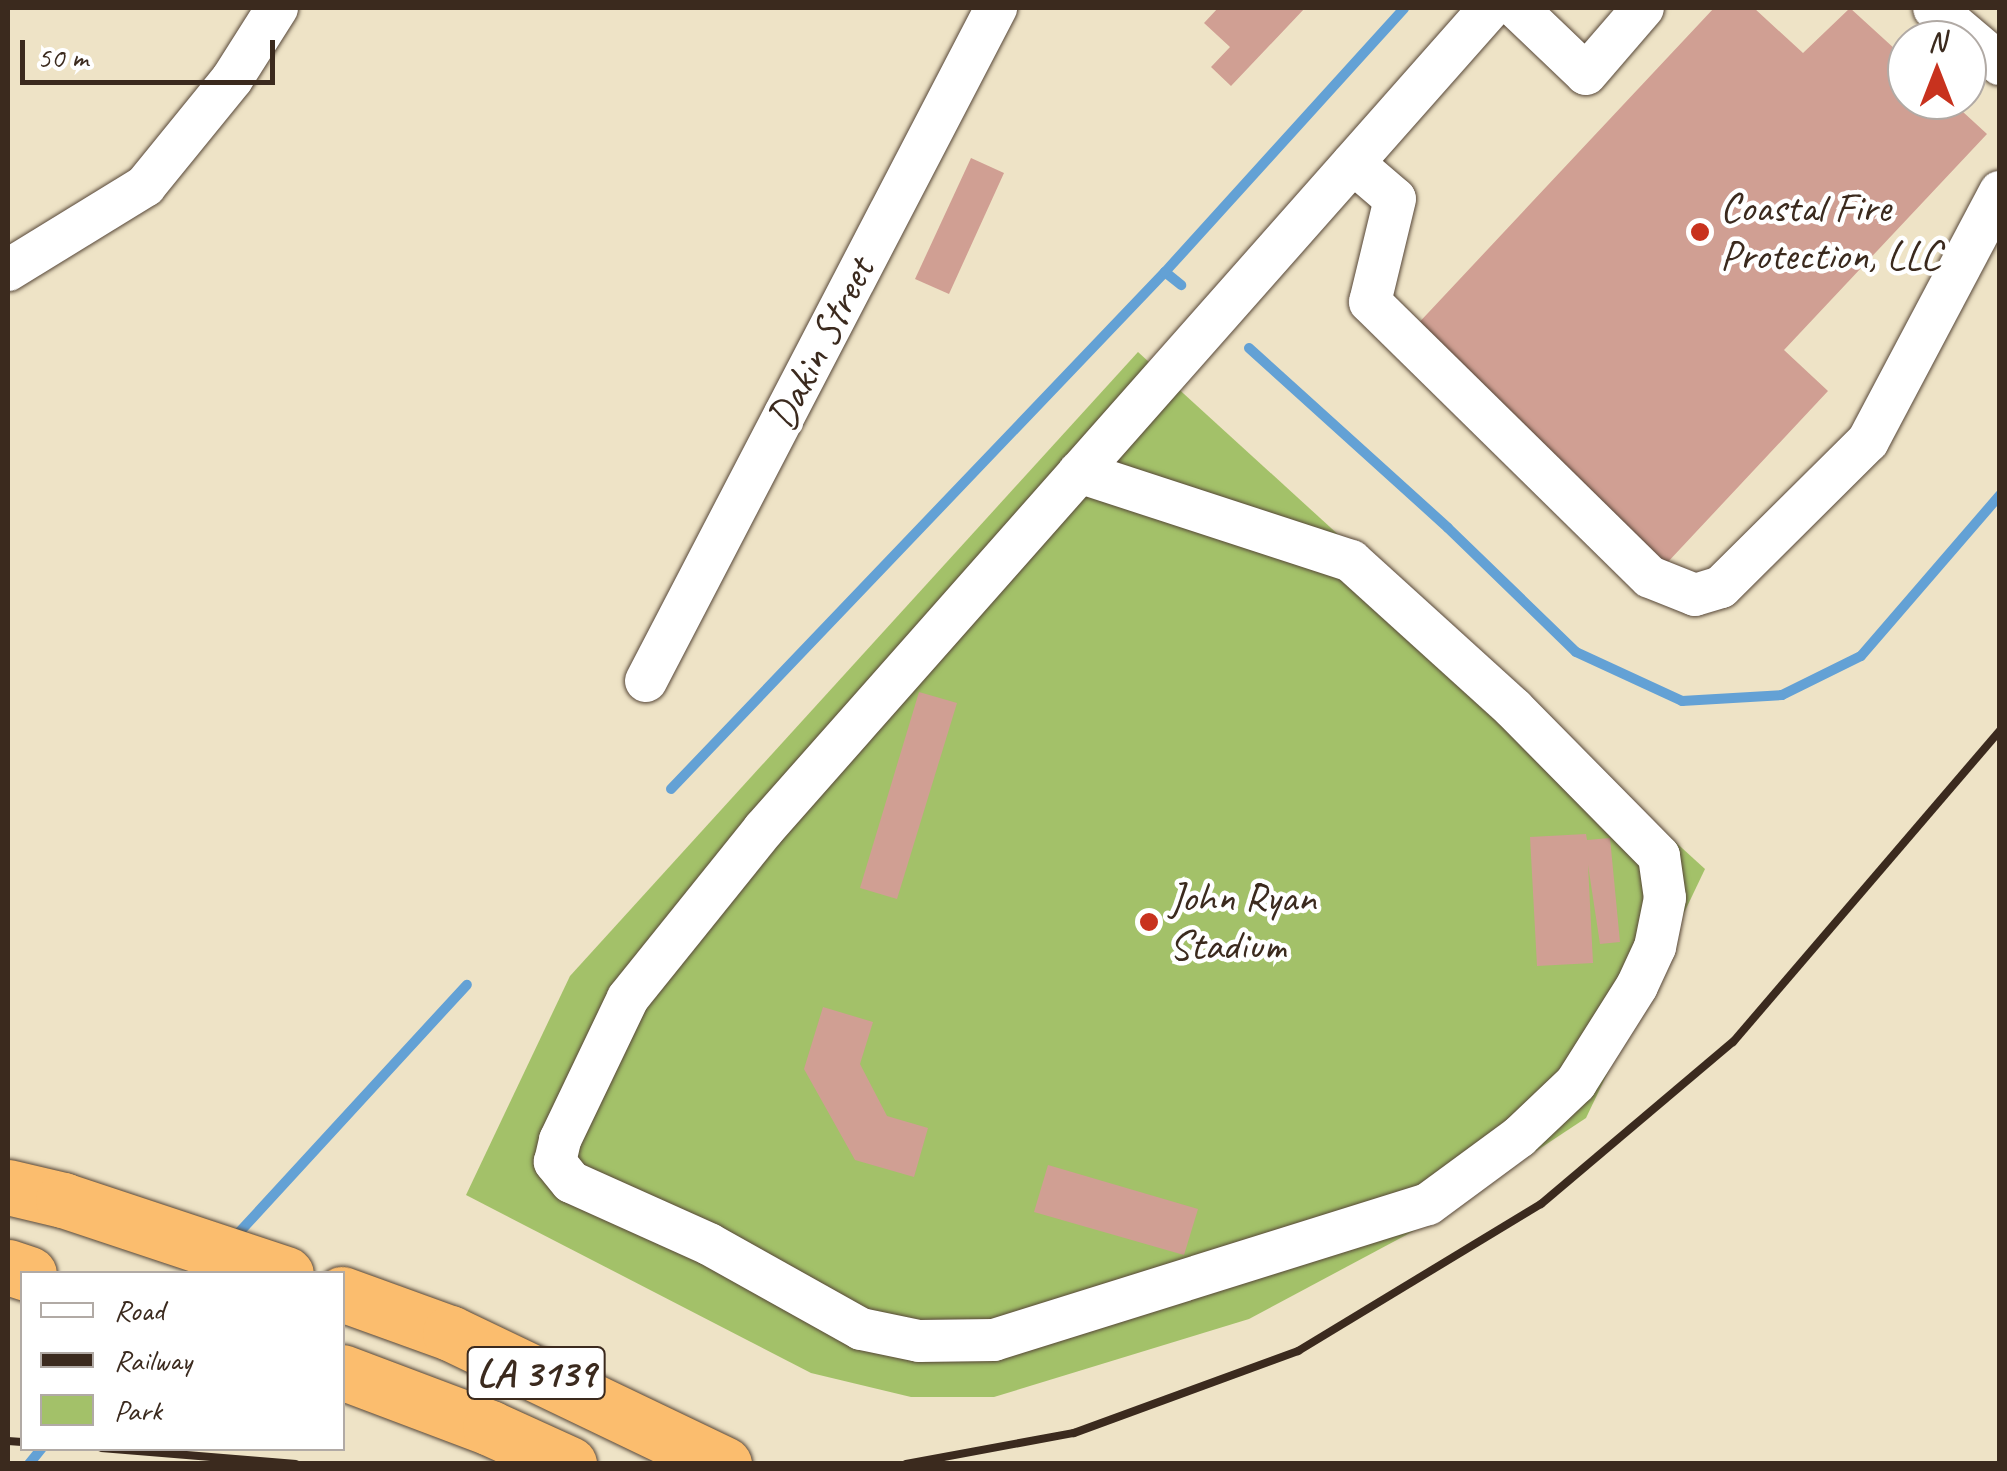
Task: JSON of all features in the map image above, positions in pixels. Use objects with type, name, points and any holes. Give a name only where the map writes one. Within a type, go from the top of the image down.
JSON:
[{"type":"highway","points":[[8,1187],[62,1200],[277,1271]]},
{"type":"highway","name":"LA 3139","points":[[345,1295],[450,1333],[724,1464]]},
{"type":"highway","name":"LA 3139","points":[[345,1373],[490,1428],[569,1464]]},
{"type":"street","points":[[8,270],[145,186],[232,79],[277,8]]},
{"type":"street","name":"Dakin Street","points":[[646,681],[996,8]]},
{"type":"street","points":[[1079,472],[1350,561],[1513,708],[1659,856],[1665,898],[1656,947],[1637,986],[1576,1083],[1519,1137],[1428,1204],[994,1340],[919,1341],[861,1329],[709,1244],[571,1182],[554,1162],[560,1140],[628,998],[763,830],[1079,472],[1352,163],[1490,8]]},
{"type":"street","points":[[1517,8],[1586,74],[1643,8]]},
{"type":"street","points":[[1934,8],[2000,64]]},
{"type":"street","points":[[1352,163],[1395,199],[1370,302],[1650,576],[1695,595],[1721,587],[1868,441],[2000,192]]},
{"type":"green space","name":"John Ryan Stadium","points":[[1138,352],[1705,869],[1586,1118],[1423,1226],[1249,1319],[994,1397],[911,1397],[811,1373],[466,1195],[570,976]]},
{"type":"building","points":[[1218,8],[1305,8],[1231,86],[1211,67],[1230,47],[1204,23]]},
{"type":"building","name":"Coastal Fire Protection, LLC","points":[[1714,8],[1754,8],[1803,53],[1850,8],[1887,42],[1887,120],[1972,120],[1987,134],[1784,350],[1828,391],[1666,564],[1413,329]]},
{"type":"building","points":[[971,158],[1004,173],[949,294],[915,279]]},
{"type":"building","points":[[919,692],[957,703],[897,899],[860,888]]},
{"type":"building","points":[[1586,834],[1587,840],[1610,838],[1620,942],[1600,944],[1588,865],[1593,963],[1537,966],[1530,837]]},
{"type":"building","points":[[823,1007],[873,1022],[860,1064],[887,1116],[928,1128],[914,1177],[855,1160],[804,1069]]},
{"type":"building","points":[[1048,1165],[1198,1209],[1184,1255],[1034,1212]]},
{"type":"waterway","points":[[671,789],[1165,272],[1404,8]]},
{"type":"waterway","points":[[1165,272],[1181,285]]},
{"type":"waterway","points":[[1249,348],[1448,528],[1576,652],[1682,701],[1782,695],[1861,656],[2000,495]]},
{"type":"waterway","points":[[234,1238],[467,985]]},
{"type":"waterway","points":[[29,1464],[40,1451]]},
{"type":"railway","points":[[906,1464],[1074,1433],[1298,1351],[1541,1204],[1733,1042],[2000,730]]},
{"type":"railway","points":[[8,1441],[20,1442]]},
{"type":"railway","points":[[138,1451],[295,1464]]},
{"type":"place","name":"Coastal Fire Protection, LLC","points":[[1700,232]]},
{"type":"place","name":"John Ryan Stadium","points":[[1149,922]]}]
